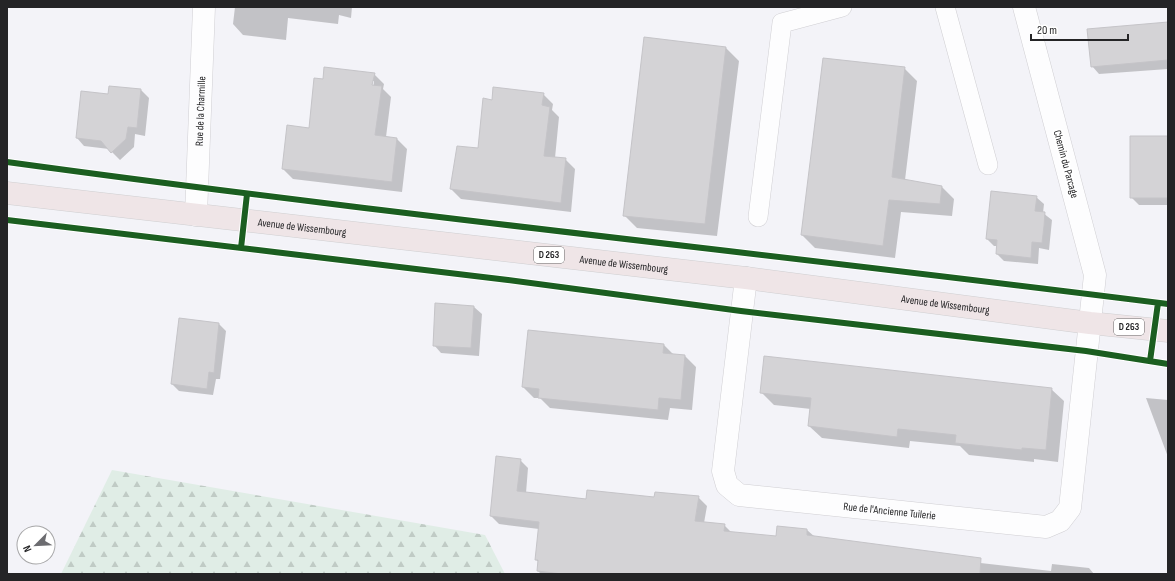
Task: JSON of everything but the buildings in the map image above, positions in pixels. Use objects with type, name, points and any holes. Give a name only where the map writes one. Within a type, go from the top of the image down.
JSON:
[{"type":"main road","name":"Avenue de Wissembourg","points":[[7,193],[746,278],[1090,323],[1168,331]]},
{"type":"street","name":"Rue de la Charmille","points":[[196,215],[204,7]]},
{"type":"street","name":"Chemin du Parcage","points":[[1024,7],[1095,275],[1090,323]]},
{"type":"street","name":"Rue de l'Ancienne Tuilerie","points":[[746,278],[723,471],[727,485],[739,495],[1046,527],[1060,521],[1070,508],[1090,323]]},
{"type":"lane","points":[[758,217],[782,23],[842,7]]},
{"type":"lane","points":[[945,7],[988,165]]},
{"type":"green space","points":[[112,470],[485,535],[505,574],[61,574]]},
{"type":"cycle path","points":[[7,162],[297,200],[1168,304]]},
{"type":"cycle path","points":[[241,248],[247,194]]},
{"type":"cycle path","points":[[7,220],[508,280],[741,311],[1086,351],[1168,364]]},
{"type":"cycle path","points":[[1150,361],[1158,303]]}]
